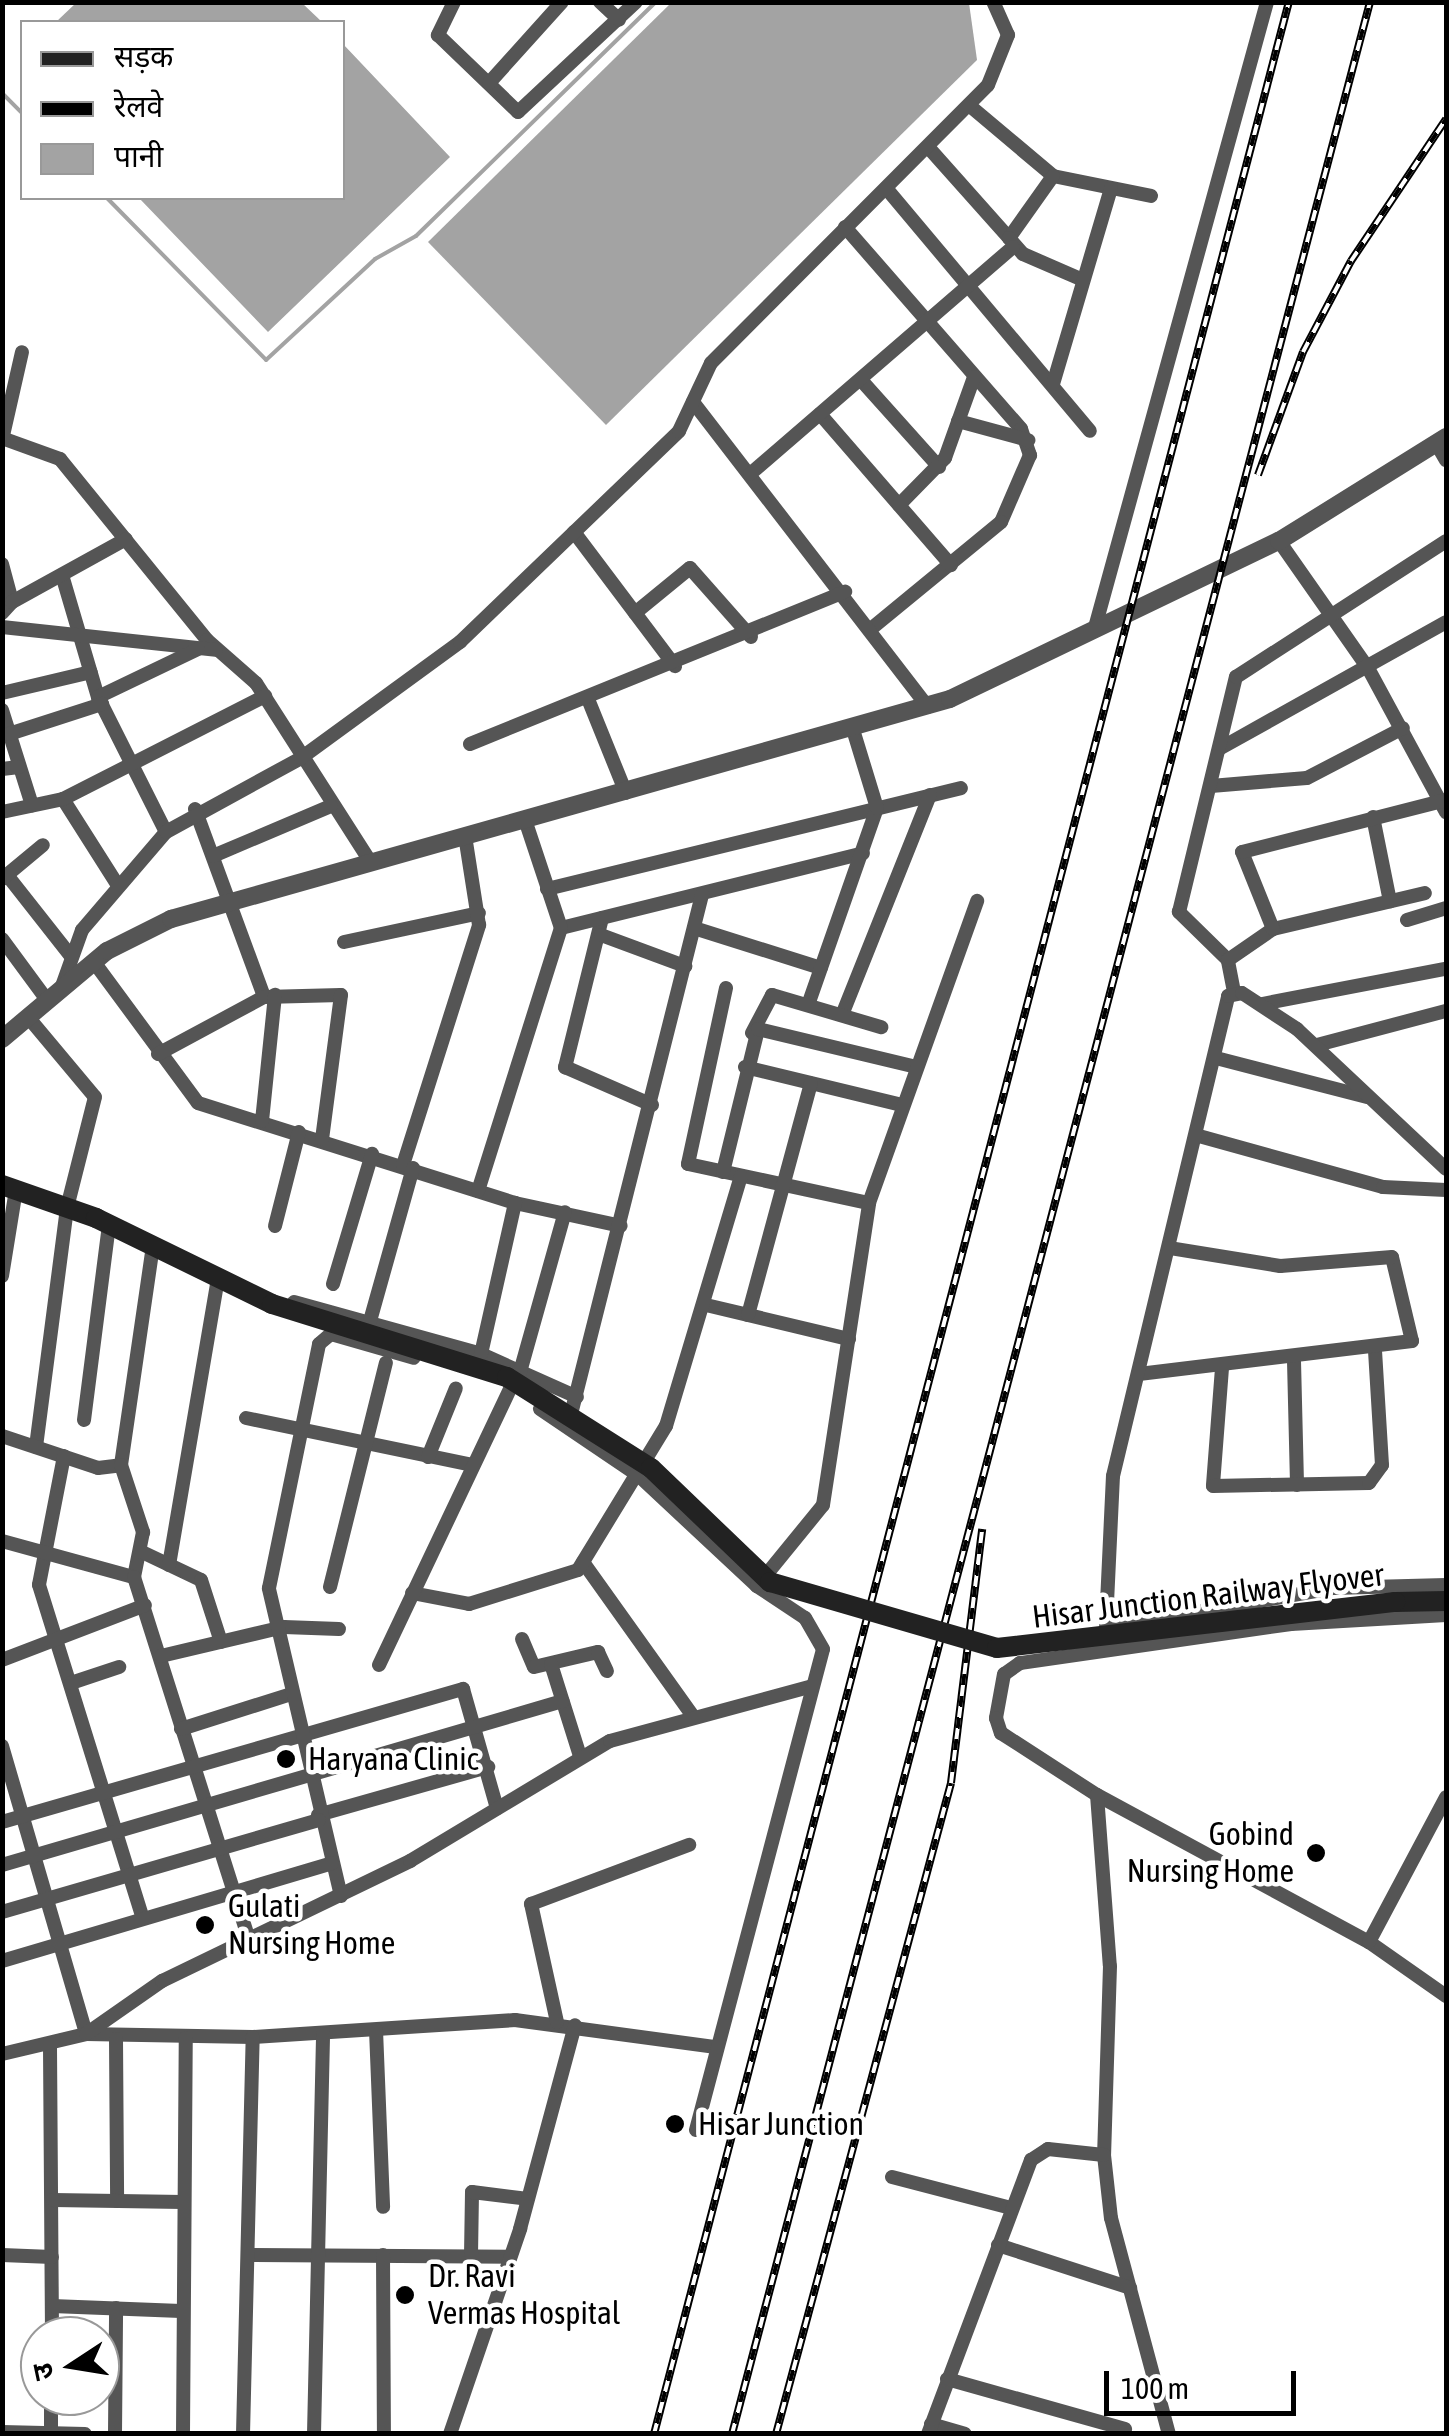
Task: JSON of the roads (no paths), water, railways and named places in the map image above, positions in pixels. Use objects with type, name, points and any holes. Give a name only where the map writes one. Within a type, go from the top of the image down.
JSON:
[{"type":"main road","name":"Hisar Junction Railway Flyover","points":[[9,1188],[109,1224],[226,1283],[513,1379],[651,1468],[770,1582],[997,1648],[1395,1602],[1446,1601]]},
{"type":"street","points":[[454,2],[436,31],[524,110],[636,2]]},
{"type":"street","points":[[490,83],[562,2]]},
{"type":"street","points":[[600,2],[619,20]]},
{"type":"street","points":[[62,986],[70,954],[118,884],[166,832],[195,809],[301,758],[460,642],[679,430],[711,363],[970,106],[1006,52],[993,2]]},
{"type":"street","points":[[1094,631],[1266,2]]},
{"type":"street","points":[[970,106],[1053,176],[1151,196]]},
{"type":"street","points":[[928,146],[1011,243],[1083,280]]},
{"type":"street","points":[[750,474],[969,288],[1011,243],[1053,176]]},
{"type":"street","points":[[886,188],[1090,431]]},
{"type":"street","points":[[1053,384],[1111,188]]},
{"type":"street","points":[[845,227],[1028,440],[1029,466],[1011,507],[951,565],[873,627]]},
{"type":"street","points":[[22,352],[9,379],[3,439],[60,459],[216,650],[265,696],[330,806],[371,864]]},
{"type":"street","points":[[899,505],[938,467],[974,377]]},
{"type":"street","points":[[861,380],[938,467]]},
{"type":"street","points":[[692,402],[873,627],[928,707]]},
{"type":"street","points":[[820,414],[951,565]]},
{"type":"street","points":[[958,421],[1028,440]]},
{"type":"street","points":[[2,1039],[94,962],[159,924],[928,707],[1279,541],[1443,447]]},
{"type":"street","points":[[574,532],[675,666]]},
{"type":"street","points":[[2,564],[7,608],[126,540]]},
{"type":"street","points":[[1273,929],[1242,852],[1372,817],[1446,804],[1368,668],[1279,541]]},
{"type":"street","points":[[1109,1649],[1109,1500],[1234,992],[1228,960],[1179,912],[1238,672],[1446,541]]},
{"type":"street","points":[[635,613],[690,568],[751,637]]},
{"type":"street","points":[[62,575],[100,701],[125,761],[166,832]]},
{"type":"street","points":[[470,744],[751,637],[845,592]]},
{"type":"street","points":[[1220,749],[1446,622]]},
{"type":"street","points":[[2,627],[216,650]]},
{"type":"street","points":[[2,638],[26,632]]},
{"type":"street","points":[[9,734],[100,701],[198,648]]},
{"type":"street","points":[[2,693],[91,672]]},
{"type":"street","points":[[2,812],[63,799],[125,761],[265,696]]},
{"type":"street","points":[[588,699],[626,792]]},
{"type":"street","points":[[3,714],[32,804]]},
{"type":"street","points":[[808,1005],[877,808],[852,726]]},
{"type":"street","points":[[1212,786],[1307,778],[1403,728]]},
{"type":"street","points":[[2,770],[19,766]]},
{"type":"street","points":[[547,889],[961,788]]},
{"type":"street","points":[[842,1016],[930,795]]},
{"type":"street","points":[[63,799],[118,884]]},
{"type":"street","points":[[213,856],[330,806]]},
{"type":"street","points":[[195,809],[270,996],[262,1121]]},
{"type":"street","points":[[1372,817],[1390,900]]},
{"type":"street","points":[[478,1191],[562,928],[525,820]]},
{"type":"street","points":[[370,1321],[408,1166],[479,913],[465,836]]},
{"type":"street","points":[[43,845],[5,877],[70,954]]},
{"type":"street","points":[[562,928],[863,853]]},
{"type":"street","points":[[1228,960],[1273,929],[1424,893]]},
{"type":"street","points":[[567,1427],[622,1226],[702,895]]},
{"type":"street","points":[[757,1586],[823,1506],[869,1203],[977,901]]},
{"type":"street","points":[[1406,920],[1446,908]]},
{"type":"street","points":[[344,942],[479,913]]},
{"type":"street","points":[[602,918],[601,935],[564,1066],[652,1104]]},
{"type":"street","points":[[694,928],[821,968]]},
{"type":"street","points":[[601,935],[685,966]]},
{"type":"street","points":[[2,939],[47,1000]]},
{"type":"street","points":[[94,962],[158,1054],[198,1103],[322,1138],[515,1203],[622,1226]]},
{"type":"street","points":[[1262,1004],[1444,969]]},
{"type":"street","points":[[726,988],[686,1159],[723,1172],[869,1203]]},
{"type":"street","points":[[1234,992],[1262,1004],[1317,1045],[1446,1168]]},
{"type":"street","points":[[158,1054],[270,996],[344,999],[322,1138]]},
{"type":"street","points":[[723,1172],[752,1033],[766,998],[808,1005],[881,1027]]},
{"type":"street","points":[[1317,1045],[1446,1011]]},
{"type":"street","points":[[28,1017],[94,1092],[67,1208],[36,1447]]},
{"type":"street","points":[[752,1033],[765,1028],[916,1068]]},
{"type":"street","points":[[1216,1058],[1368,1097]]},
{"type":"street","points":[[745,1066],[902,1106]]},
{"type":"street","points":[[748,1315],[811,1083]]},
{"type":"street","points":[[275,1226],[299,1132]]},
{"type":"street","points":[[1199,1136],[1383,1187],[1446,1190]]},
{"type":"street","points":[[333,1284],[372,1154]]},
{"type":"street","points":[[412,1593],[468,1604],[566,1578],[584,1562],[640,1476],[706,1305],[741,1176]]},
{"type":"street","points":[[2,1276],[9,1188]]},
{"type":"street","points":[[482,1354],[515,1203]]},
{"type":"street","points":[[379,1665],[513,1379],[565,1212]]},
{"type":"street","points":[[84,1420],[109,1224]]},
{"type":"street","points":[[153,1246],[121,1464],[142,1552],[134,1577],[230,1893],[248,1937]]},
{"type":"street","points":[[1138,1374],[1375,1352],[1412,1341],[1392,1257],[1280,1266],[1170,1248]]},
{"type":"street","points":[[170,1564],[226,1283],[482,1354],[567,1427],[640,1476],[757,1586],[821,1638],[813,1686],[714,2047],[696,2130]]},
{"type":"street","points":[[706,1305],[848,1339]]},
{"type":"street","points":[[340,1896],[272,1630],[269,1588],[319,1344],[331,1334],[578,1397]]},
{"type":"street","points":[[1222,1368],[1210,1484],[1297,1485],[1380,1476],[1375,1352]]},
{"type":"street","points":[[1294,1361],[1297,1485]]},
{"type":"street","points":[[330,1587],[386,1363]]},
{"type":"street","points":[[428,1457],[456,1388]]},
{"type":"street","points":[[246,1418],[304,1427],[364,1448],[473,1466]]},
{"type":"street","points":[[2,1436],[98,1468],[121,1464]]},
{"type":"street","points":[[64,1456],[39,1551],[57,1639],[143,1918]]},
{"type":"street","points":[[2,1541],[134,1577]]},
{"type":"street","points":[[142,1552],[206,1586],[221,1642]]},
{"type":"street","points":[[584,1562],[692,1716]]},
{"type":"street","points":[[1106,1624],[1332,1588],[1446,1585]]},
{"type":"street","points":[[2,1660],[145,1605]]},
{"type":"street","points":[[1446,1614],[1109,1649],[1014,1664],[996,1718],[1002,1734],[1097,1795],[1368,1942],[1446,1996]]},
{"type":"street","points":[[161,1656],[272,1630],[339,1629]]},
{"type":"street","points":[[522,1639],[530,1665],[598,1652],[607,1671]]},
{"type":"street","points":[[551,1664],[580,1756]]},
{"type":"street","points":[[71,1683],[118,1667]]},
{"type":"street","points":[[2,2054],[50,2047],[86,2034],[248,1937],[340,1896],[497,1808],[580,1756],[692,1716],[813,1686]]},
{"type":"street","points":[[2,1822],[298,1732],[463,1689],[478,1725],[497,1808]]},
{"type":"street","points":[[180,1729],[288,1696]]},
{"type":"street","points":[[2,1864],[308,1772],[563,1702]]},
{"type":"street","points":[[2,1746],[56,1944],[86,2034]]},
{"type":"street","points":[[2,1912],[488,1768]]},
{"type":"street","points":[[1097,1795],[1110,1966],[1104,2155],[1122,2256],[1170,2434]]},
{"type":"street","points":[[1368,1942],[1446,1797]]},
{"type":"street","points":[[558,2022],[531,1904],[689,1846]]},
{"type":"street","points":[[2,1961],[332,1863]]},
{"type":"street","points":[[86,2034],[116,2038],[254,2037],[558,2022],[714,2047]]},
{"type":"street","points":[[450,2434],[528,2199],[574,2025]]},
{"type":"street","points":[[376,2030],[383,2208]]},
{"type":"street","points":[[314,2434],[322,2034]]},
{"type":"street","points":[[243,2434],[254,2037]]},
{"type":"street","points":[[116,2038],[116,2201]]},
{"type":"street","points":[[182,2434],[186,2038]]},
{"type":"street","points":[[50,2047],[52,2316]]},
{"type":"street","points":[[965,2434],[930,2429],[1012,2208],[1038,2152],[1104,2155]]},
{"type":"street","points":[[892,2176],[1012,2208]]},
{"type":"street","points":[[471,2256],[472,2192],[528,2199]]},
{"type":"street","points":[[53,2200],[183,2202]]},
{"type":"street","points":[[998,2245],[1094,2269],[1130,2288]]},
{"type":"street","points":[[2,2255],[52,2256]]},
{"type":"street","points":[[248,2255],[510,2257]]},
{"type":"street","points":[[383,2255],[384,2434]]},
{"type":"street","points":[[1094,2269],[1122,2256]]},
{"type":"street","points":[[52,2306],[181,2311]]},
{"type":"street","points":[[115,2434],[116,2308]]},
{"type":"street","points":[[946,2380],[1125,2429]]},
{"type":"street","points":[[2,2432],[85,2434]]},
{"type":"water","points":[[77,2],[302,3],[320,20],[58,20]]},
{"type":"water","points":[[672,2],[969,3],[977,60],[606,425],[428,242]]},
{"type":"water","points":[[345,46],[450,157],[268,332],[141,200],[345,200]]},
{"type":"waterway","points":[[109,200],[266,360],[375,259],[416,236],[656,2]]},
{"type":"waterway","points":[[2,93],[20,111]]},
{"type":"railway","points":[[654,2434],[1289,2]]},
{"type":"railway","points":[[732,2434],[1370,2]]},
{"type":"railway","points":[[1258,475],[1303,352],[1351,261],[1446,119]]},
{"type":"railway","points":[[776,2434],[951,1783],[982,1529]]},
{"type":"place","name":"Haryana Clinic","points":[[286,1759]]},
{"type":"place","name":"Gobind Nursing Home","points":[[1316,1853]]},
{"type":"place","name":"Gulati Nursing Home","points":[[205,1925]]},
{"type":"place","name":"Hisar Junction","points":[[675,2124]]},
{"type":"place","name":"Dr. Ravi Vermas Hospital","points":[[405,2295]]}]
